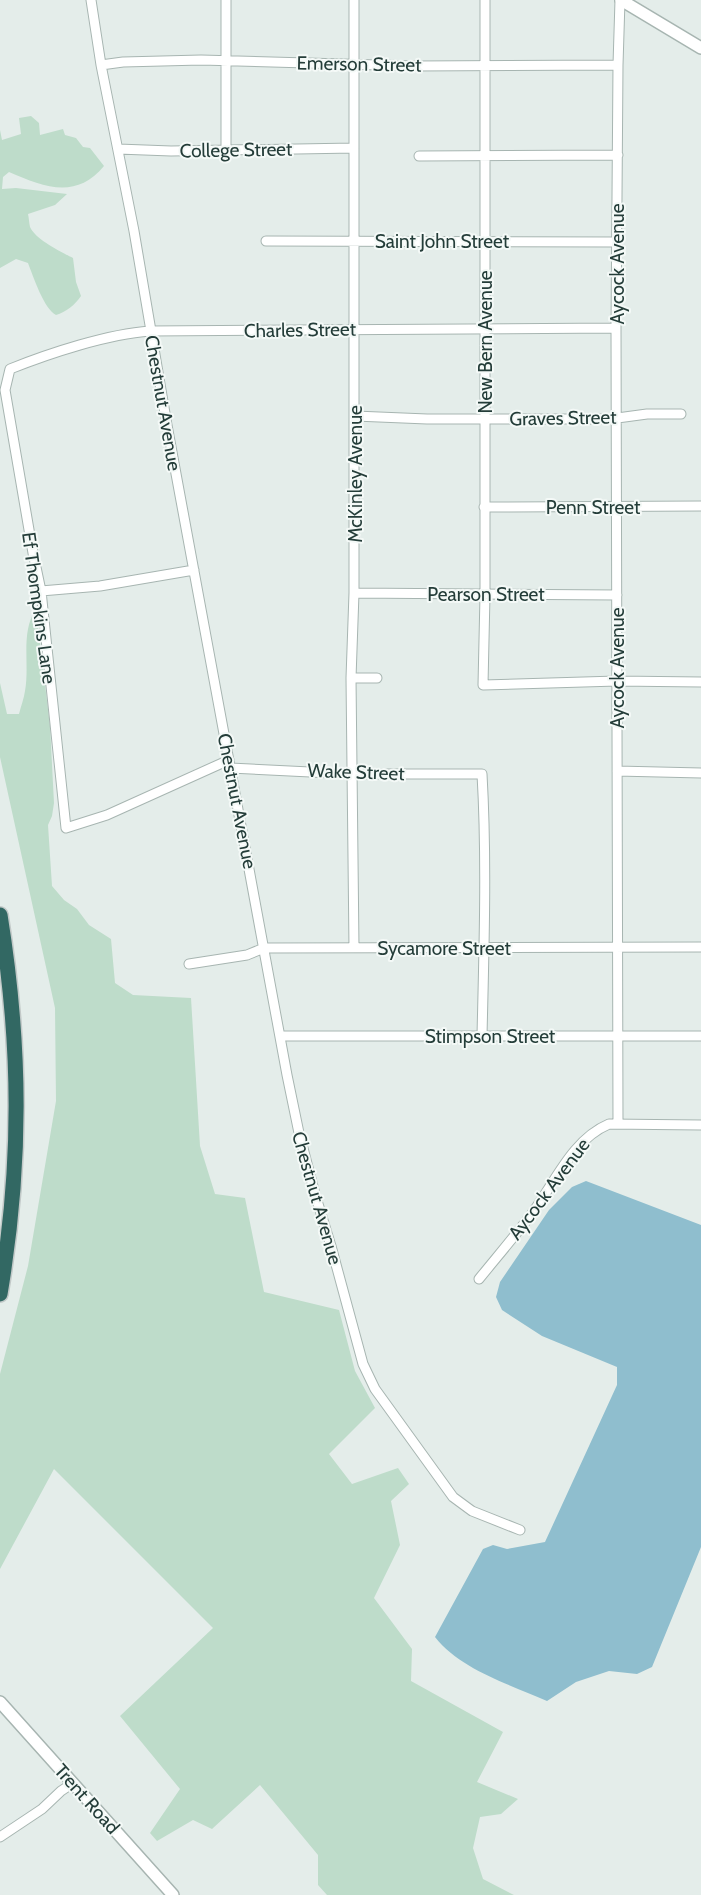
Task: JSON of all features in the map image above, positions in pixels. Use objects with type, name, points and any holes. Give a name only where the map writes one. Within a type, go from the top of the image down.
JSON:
[{"type":"highway","points":[[0,915],[13,1014],[17,1116],[11,1220],[0,1294]]},
{"type":"street","name":"Chestnut Avenue","points":[[92,0],[101,64],[148,308],[150,331],[299,1133],[366,1372],[390,1411],[453,1497],[472,1511],[520,1530]]},
{"type":"street","points":[[226,0],[226,150]]},
{"type":"street","name":"McKinley Avenue","points":[[354,0],[355,416],[352,678],[354,948]]},
{"type":"street","name":"New Bern Avenue","points":[[486,0],[485,595],[483,684],[617,681]]},
{"type":"street","points":[[620,0],[701,48]]},
{"type":"street","name":"Aycock Avenue","points":[[479,1279],[531,1215],[580,1144],[596,1130],[609,1124],[618,1124],[616,1035],[616,328],[620,0]]},
{"type":"street","name":"Emerson Street","points":[[101,64],[226,61],[485,66],[618,65]]},
{"type":"street","name":"College Street","points":[[118,149],[171,151],[354,148]]},
{"type":"street","points":[[419,156],[618,155]]},
{"type":"street","name":"Saint John Street","points":[[266,241],[617,242]]},
{"type":"street","name":"Charles Street","points":[[5,390],[10,369],[84,344],[125,334],[150,331],[616,328]]},
{"type":"street","name":"Ef Thompkins Lane","points":[[5,390],[32,553],[41,591],[66,828]]},
{"type":"street","name":"Graves Street","points":[[355,416],[485,419],[617,419],[647,414],[681,414]]},
{"type":"street","name":"Penn Street","points":[[484,507],[701,506]]},
{"type":"street","points":[[41,591],[100,586],[194,570]]},
{"type":"street","name":"Pearson Street","points":[[354,593],[617,595]]},
{"type":"street","points":[[352,678],[377,678]]},
{"type":"street","points":[[617,681],[701,682]]},
{"type":"street","name":"Wake Street","points":[[66,828],[107,815],[230,764],[352,774],[482,774],[485,948]]},
{"type":"street","points":[[617,771],[701,773]]},
{"type":"street","name":"Sycamore Street","points":[[189,964],[247,955],[264,948],[701,947]]},
{"type":"street","points":[[482,1036],[485,948]]},
{"type":"street","name":"Stimpson Street","points":[[280,1036],[701,1036]]},
{"type":"street","points":[[618,1124],[701,1126]]},
{"type":"street","name":"Trent Road","points":[[0,1702],[173,1895]]},
{"type":"street","points":[[0,1837],[42,1810],[61,1791],[73,1783]]},
{"type":"green space","points":[[31,116],[39,123],[40,135],[63,129],[65,135],[76,138],[83,147],[90,148],[104,166],[93,177],[71,187],[47,186],[9,172],[3,177],[2,189],[16,188],[67,194],[55,205],[28,214],[30,227],[37,236],[73,258],[76,282],[81,296],[70,308],[56,315],[43,299],[28,263],[16,259],[0,268],[0,130],[2,140],[21,134],[19,118]]},
{"type":"green space","points":[[36,609],[50,726],[54,803],[48,825],[52,886],[64,900],[77,909],[89,925],[111,939],[115,983],[133,995],[191,998],[200,1146],[215,1194],[245,1198],[264,1292],[339,1310],[355,1371],[375,1408],[329,1454],[352,1484],[398,1468],[409,1484],[391,1501],[400,1545],[374,1598],[412,1649],[411,1681],[503,1732],[477,1782],[518,1799],[501,1814],[480,1817],[473,1848],[483,1879],[514,1895],[327,1895],[318,1885],[318,1855],[260,1785],[212,1829],[193,1820],[157,1841],[150,1833],[180,1789],[120,1716],[213,1628],[54,1469],[0,1569],[0,1374],[28,1266],[56,1101],[55,1008],[0,757],[0,683],[7,714],[19,714],[25,694],[28,628]]},
{"type":"water","points":[[586,1181],[701,1225],[701,1547],[652,1667],[637,1674],[609,1671],[576,1682],[547,1701],[486,1675],[458,1659],[435,1637],[483,1549],[493,1545],[507,1549],[545,1542],[617,1385],[617,1367],[542,1336],[502,1310],[496,1297],[500,1282],[549,1210],[572,1187]]}]
